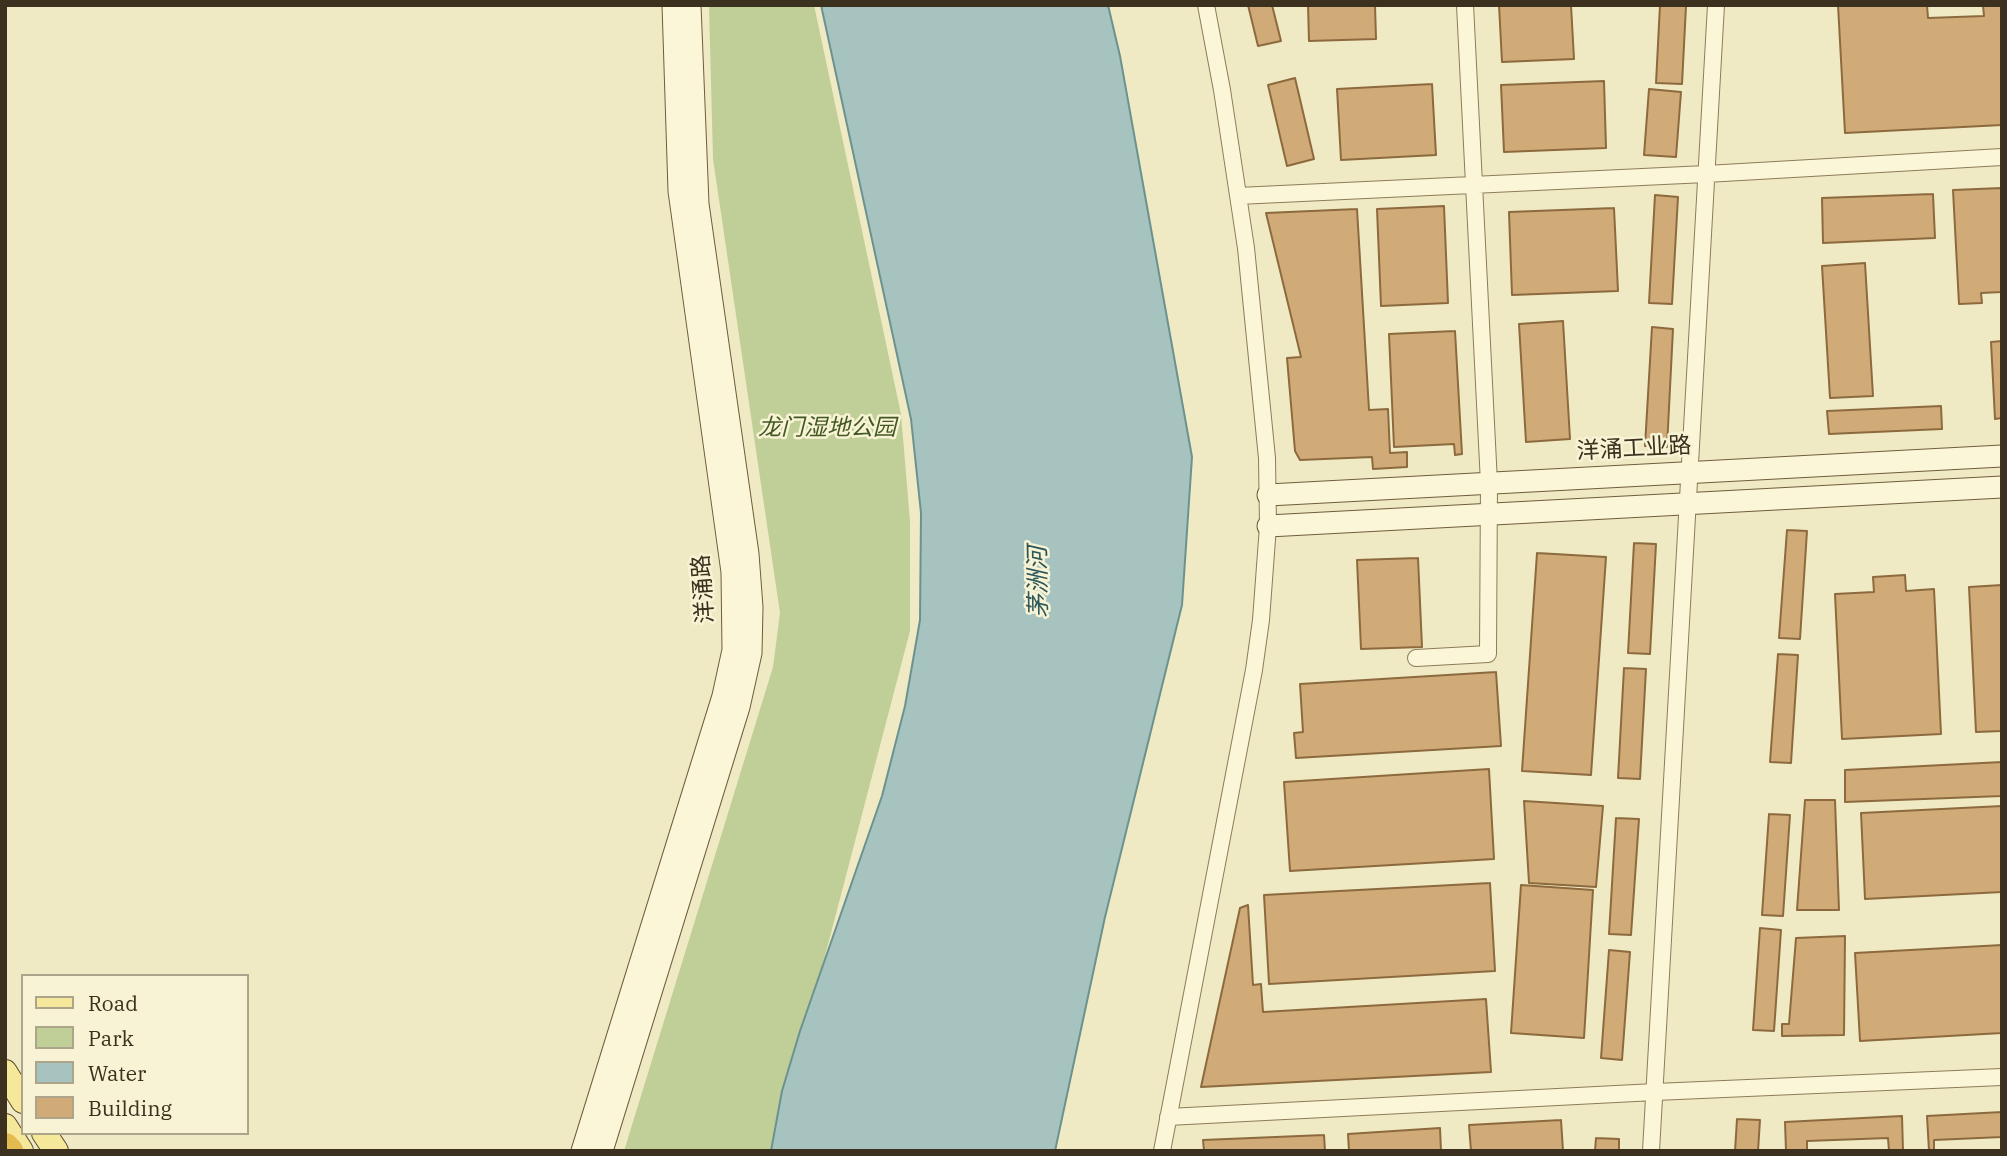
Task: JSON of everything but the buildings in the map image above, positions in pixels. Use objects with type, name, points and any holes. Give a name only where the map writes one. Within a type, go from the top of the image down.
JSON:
[{"type":"main road","points":[[5,1072],[21,1098]]},
{"type":"main road","points":[[5,1126],[21,1151]]},
{"type":"main road","points":[[45,1135],[56,1151]]},
{"type":"street","name":"洋涌路","points":[[582,1151],[723,696],[733,650],[732,572],[679,191],[673,5]]},
{"type":"street","name":"洋涌路","points":[[603,1151],[742,699],[751,653],[752,607],[748,554],[697,190],[690,5]]},
{"type":"street","points":[[1162,1151],[1254,670],[1261,620],[1268,526],[1258,352],[1238,196],[1206,5]]},
{"type":"street","points":[[1416,658],[1488,654],[1489,483],[1465,5]]},
{"type":"street","points":[[1651,1151],[1716,5]]},
{"type":"street","points":[[1238,196],[1706,174],[2002,156]]},
{"type":"street","name":"洋涌工业路","points":[[1268,495],[2002,456]]},
{"type":"street","points":[[1268,526],[2002,487]]},
{"type":"street","points":[[1168,1117],[1655,1091],[2002,1077]]},
{"type":"green space","name":"龙门湿地公园","points":[[709,5],[814,5],[901,414],[910,521],[910,631],[774,1151],[624,1151],[773,667],[780,613],[713,159]]},
{"type":"water","name":"茅洲河","points":[[821,5],[1108,5],[1120,56],[1192,457],[1182,605],[1105,917],[1055,1151],[771,1151],[782,1091],[800,1031],[882,796],[905,706],[920,620],[921,513],[911,419]]}]
